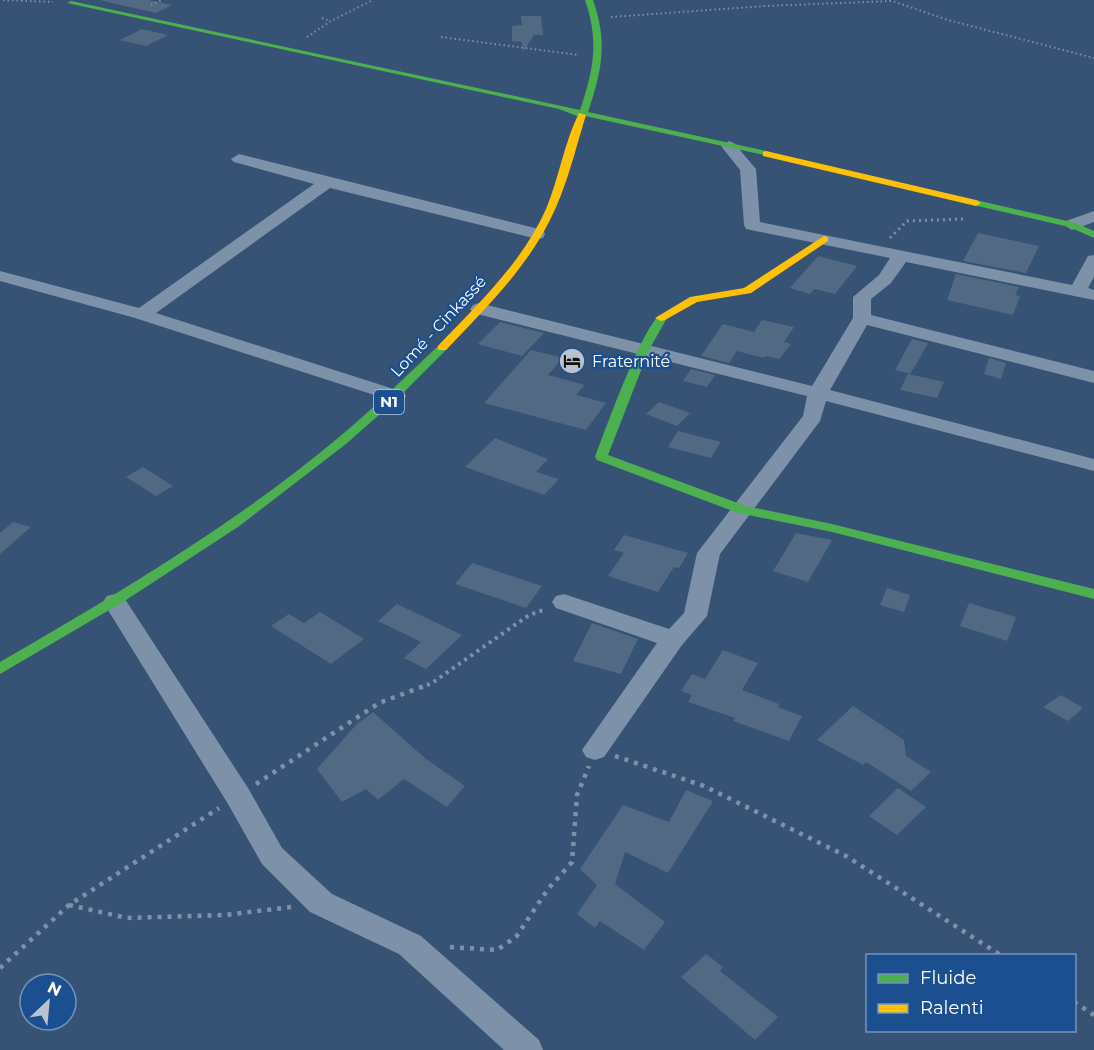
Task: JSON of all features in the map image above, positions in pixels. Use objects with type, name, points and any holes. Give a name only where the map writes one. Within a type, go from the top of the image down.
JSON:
[{"type":"main road","name":"Lomé - Cinkassé","points":[[0,669],[115,602],[255,512],[334,450],[396,396],[479,309],[537,234],[556,194],[600,57],[601,38],[598,18],[589,0]]},
{"type":"main road","points":[[71,3],[560,108],[582,115],[669,131],[1072,225],[1094,235]]},
{"type":"main road","points":[[824,239],[747,291],[694,298],[660,319],[644,350],[601,457],[743,510],[832,528],[1094,594]]},
{"type":"street","points":[[729,146],[748,169],[752,225],[1086,293],[1094,260]]},
{"type":"street","points":[[239,159],[537,234]]},
{"type":"street","points":[[142,314],[327,183]]},
{"type":"street","points":[[1072,225],[1094,216]]},
{"type":"street","points":[[596,750],[673,639],[695,616],[709,553],[813,417],[818,393],[862,318],[862,297],[885,279],[902,254]]},
{"type":"street","points":[[0,276],[142,314],[396,396]]},
{"type":"street","points":[[479,309],[818,393],[1094,465]]},
{"type":"street","points":[[862,318],[1094,376]]},
{"type":"street","points":[[115,602],[238,796],[272,856],[321,903],[410,945],[528,1050]]},
{"type":"street","points":[[564,602],[673,639]]},
{"type":"path","points":[[3,0],[71,3]]},
{"type":"path","points":[[290,50],[331,21],[373,0]]},
{"type":"path","points":[[598,18],[765,6],[892,1],[948,20],[1094,58]]},
{"type":"path","points":[[759,2],[765,6]]},
{"type":"path","points":[[322,18],[331,21]]},
{"type":"path","points":[[441,38],[600,57]]},
{"type":"path","points":[[879,250],[907,221],[966,219]]},
{"type":"path","points":[[0,968],[69,905],[379,703],[432,683],[529,615],[564,602]]},
{"type":"path","points":[[410,945],[497,950],[516,937],[548,889],[572,862],[577,795],[596,750],[704,786],[846,856],[999,954]]},
{"type":"path","points":[[69,905],[127,918],[225,915],[321,903]]},
{"type":"path","points":[[1076,1003],[1094,1014]]},
{"type":"building","points":[[99,0],[149,0],[172,5],[156,13]]},
{"type":"building","points":[[521,16],[541,16],[543,35],[534,35],[523,52],[522,42],[512,41],[512,26],[522,25]]},
{"type":"building","points":[[142,29],[168,35],[146,46],[120,40]]},
{"type":"building","points":[[978,233],[1039,246],[1026,273],[963,261]]},
{"type":"building","points":[[818,256],[857,266],[835,294],[814,289],[810,294],[790,288]]},
{"type":"building","points":[[956,274],[1019,287],[1015,295],[1020,296],[1013,315],[947,300]]},
{"type":"building","points":[[762,320],[794,327],[784,342],[791,344],[779,359],[766,356],[764,358],[737,351],[729,363],[701,356],[723,324],[754,332]]},
{"type":"building","points":[[500,322],[544,333],[522,356],[478,344]]},
{"type":"building","points":[[912,339],[928,343],[910,374],[895,370]]},
{"type":"building","points":[[531,350],[563,358],[548,375],[585,385],[576,395],[606,403],[586,430],[484,403]]},
{"type":"building","points":[[989,358],[1006,363],[1001,379],[984,374]]},
{"type":"building","points":[[691,369],[715,375],[707,387],[683,381]]},
{"type":"building","points":[[908,374],[944,382],[937,398],[900,390]]},
{"type":"building","points":[[659,402],[690,413],[677,426],[646,414]]},
{"type":"building","points":[[678,431],[721,442],[711,458],[668,447]]},
{"type":"building","points":[[495,438],[548,459],[536,472],[559,479],[544,495],[465,467]]},
{"type":"building","points":[[143,467],[173,486],[156,496],[126,477]]},
{"type":"building","points":[[13,522],[31,527],[0,554],[0,533]]},
{"type":"building","points":[[796,533],[832,540],[808,582],[773,571]]},
{"type":"building","points":[[624,535],[688,553],[679,568],[674,567],[658,592],[608,576],[624,553],[614,550]]},
{"type":"building","points":[[472,563],[542,586],[526,608],[455,584]]},
{"type":"building","points":[[887,588],[910,595],[904,612],[880,605]]},
{"type":"building","points":[[969,603],[1016,617],[1007,641],[960,626]]},
{"type":"building","points":[[397,604],[462,635],[426,669],[404,658],[421,642],[378,621]]},
{"type":"building","points":[[320,612],[364,639],[331,664],[271,626],[289,614],[304,623]]},
{"type":"building","points":[[592,623],[638,639],[621,674],[573,661]]},
{"type":"building","points":[[723,650],[758,663],[742,690],[779,704],[778,707],[802,716],[789,741],[733,721],[735,718],[688,702],[692,695],[681,691],[692,674],[705,679]]},
{"type":"building","points":[[1061,695],[1083,708],[1068,721],[1043,707]]},
{"type":"building","points":[[853,706],[904,740],[906,756],[931,772],[911,791],[866,762],[863,765],[817,740]]},
{"type":"building","points":[[373,712],[426,759],[465,786],[447,807],[404,779],[378,800],[366,789],[342,802],[317,769],[357,724]]},
{"type":"building","points":[[898,788],[926,807],[897,835],[869,816]]},
{"type":"building","points":[[686,790],[713,801],[668,873],[625,852],[615,884],[665,922],[644,950],[600,921],[595,928],[577,914],[597,885],[580,869],[623,805],[669,822]]},
{"type":"building","points":[[706,954],[723,967],[720,971],[778,1017],[755,1040],[681,977]]},
{"type":"traffic: fast","points":[[582,115],[596,71],[599,44],[598,30],[589,0]]},
{"type":"traffic: fast","points":[[71,3],[560,107],[766,154]]},
{"type":"traffic: fast","points":[[976,203],[1072,225],[1094,235]]},
{"type":"traffic: fast","points":[[661,318],[643,350],[601,457],[743,510],[832,528],[1094,594]]},
{"type":"traffic: fast","points":[[0,669],[118,599],[233,524],[342,441],[442,348]]},
{"type":"traffic: slow","points":[[442,348],[499,287],[536,237],[557,194],[582,115]]},
{"type":"traffic: slow","points":[[766,154],[976,203]]},
{"type":"traffic: slow","points":[[661,318],[694,299],[747,291],[824,239]]},
{"type":"place","name":"Fraternité","points":[[572,361]]}]
